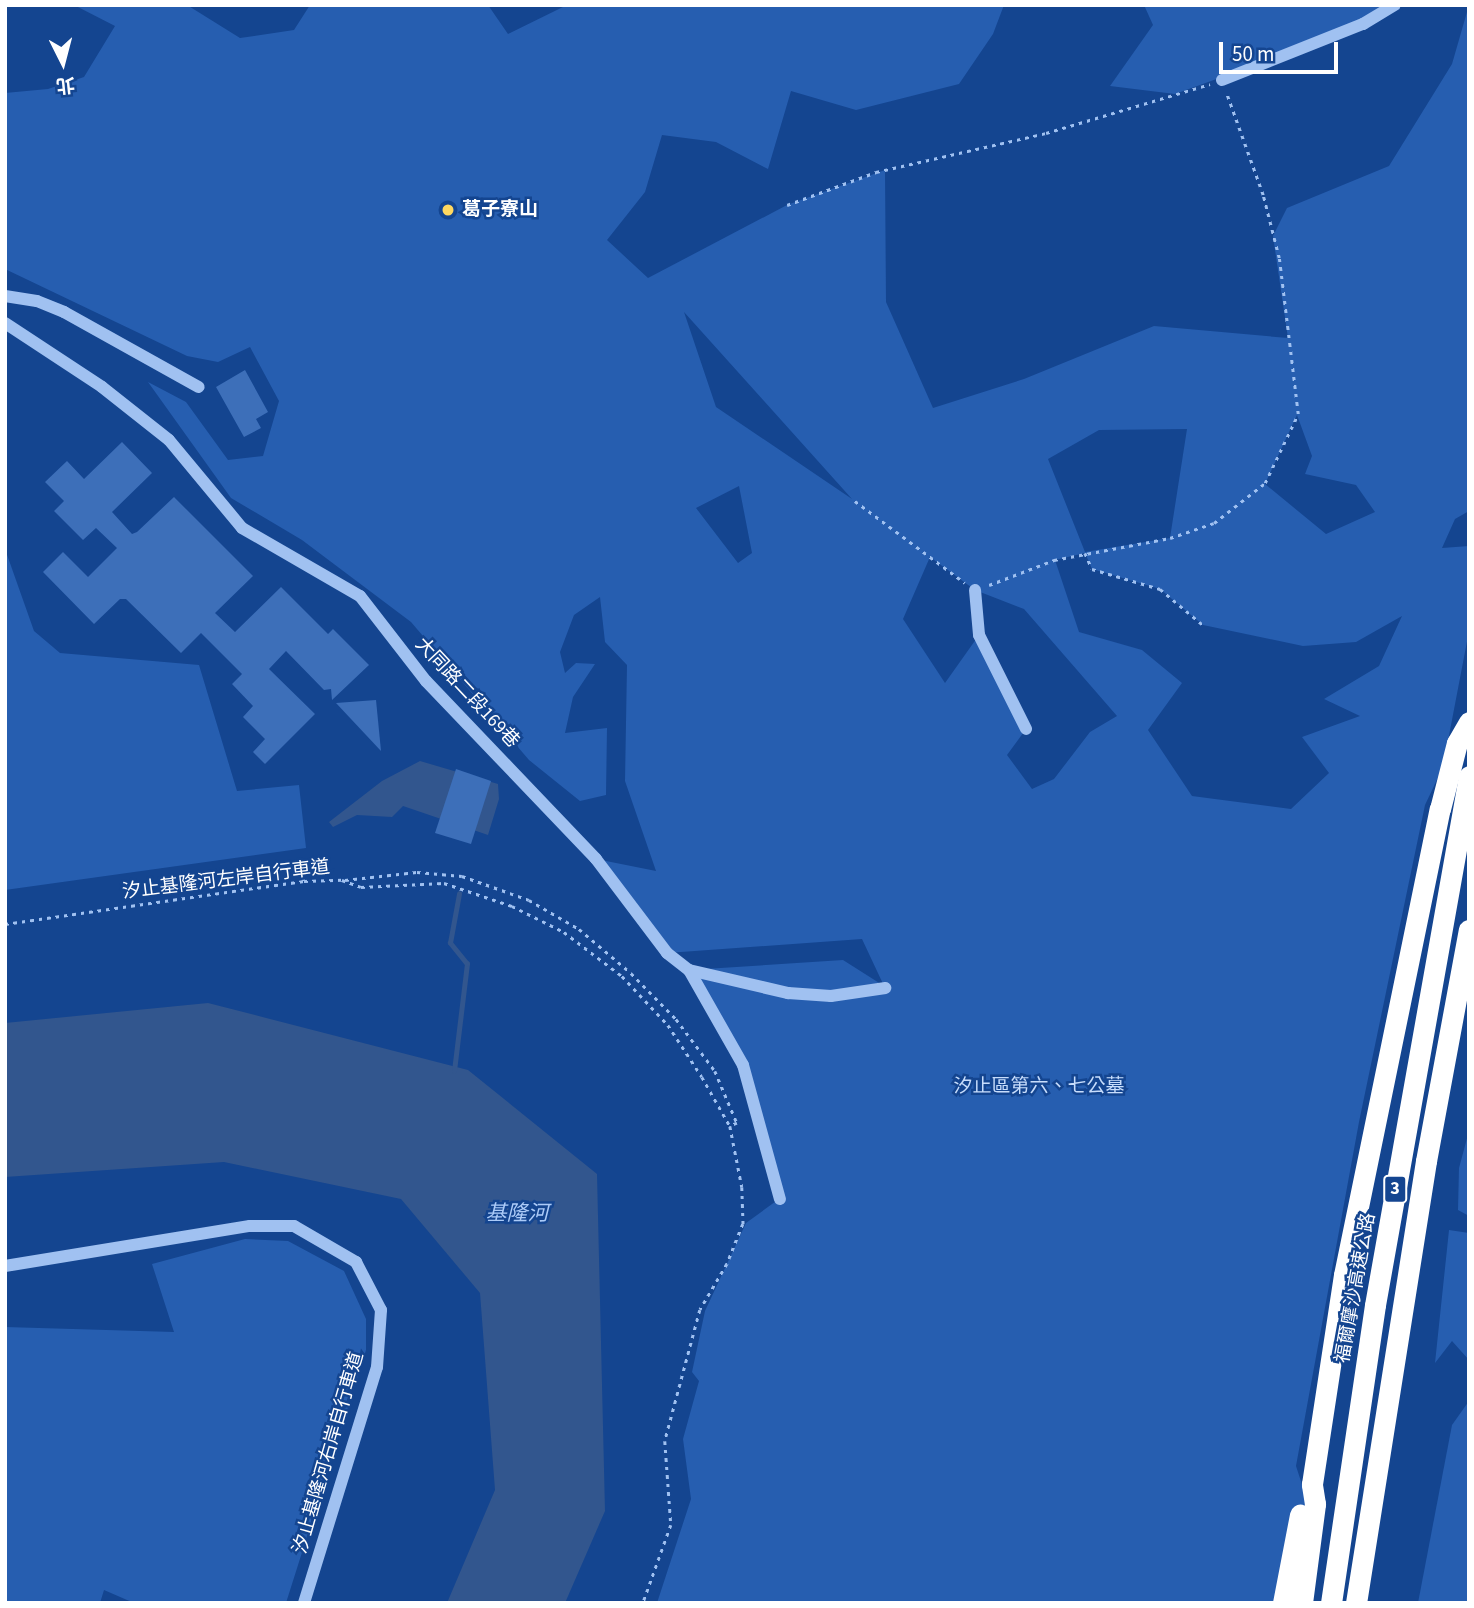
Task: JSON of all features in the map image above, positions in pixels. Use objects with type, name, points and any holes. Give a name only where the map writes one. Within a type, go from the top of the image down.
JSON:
[{"type":"highway","points":[[1302,1603],[1315,1504],[1312,1484],[1344,1275],[1379,1092],[1440,809],[1457,743],[1469,722]]},
{"type":"highway","name":"福爾摩沙高速公路","points":[[1331,1603],[1375,1305],[1469,776]]},
{"type":"highway","name":"3","points":[[1356,1603],[1426,1161],[1469,930]]},
{"type":"highway","points":[[1283,1603],[1303,1502],[1312,1484]]},
{"type":"street","points":[[1222,80],[1363,24],[1395,5]]},
{"type":"street","points":[[5,296],[37,301],[64,312],[199,387]]},
{"type":"street","name":"大同路二段169巷","points":[[5,323],[92,380],[169,440],[242,527],[360,596],[426,681],[534,791],[596,859],[667,953],[690,970],[788,993],[831,996],[885,988]]},
{"type":"street","points":[[975,590],[979,635],[1026,729]]},
{"type":"street","points":[[690,970],[743,1065],[779,1199]]},
{"type":"street","name":"汐止基隆河右岸自行車道","points":[[5,1266],[250,1226],[294,1226],[356,1262],[381,1310],[377,1367],[304,1603]]},
{"type":"path","points":[[787,205],[876,172],[1046,133],[1222,80],[1263,195],[1279,258],[1298,414],[1265,483],[1214,523],[1170,538],[1085,552],[975,590],[855,501]]},
{"type":"path","points":[[1085,552],[1092,569],[1160,589],[1203,625]]},
{"type":"path","points":[[301,860],[304,881]]},
{"type":"path","points":[[342,880],[417,872],[462,876],[529,900],[579,929],[631,973],[676,1019],[715,1071],[737,1123],[730,1126]]},
{"type":"path","name":"汐止基隆河左岸自行車道","points":[[5,924],[304,881],[342,880],[360,887],[444,883],[512,906],[564,932],[622,976],[668,1025],[730,1126],[738,1153],[743,1224],[727,1264],[700,1310],[665,1441],[671,1525],[643,1603]]},
{"type":"green space","name":"汐止區第六、七公墓","points":[[74,5],[187,5],[240,38],[294,30],[310,5],[488,5],[508,34],[567,5],[1004,5],[993,34],[959,84],[856,110],[791,91],[768,169],[716,142],[662,135],[645,192],[607,240],[648,278],[787,205],[885,170],[886,302],[933,408],[1024,379],[1154,326],[1288,338],[1273,236],[1287,208],[1389,166],[1452,64],[1469,5],[1469,511],[1455,519],[1442,548],[1469,546],[1469,631],[1443,767],[1425,805],[1359,1122],[1296,1466],[1309,1506],[1297,1603],[657,1603],[691,1499],[683,1439],[699,1381],[692,1372],[705,1311],[746,1223],[779,1199],[743,1065],[689,970],[843,960],[884,986],[862,939],[667,953],[596,859],[656,871],[625,781],[627,665],[605,642],[600,597],[574,615],[560,652],[565,673],[576,663],[595,664],[573,697],[565,733],[607,728],[606,795],[580,801],[529,760],[411,622],[302,540],[231,498],[148,382],[186,402],[228,460],[263,456],[279,401],[250,347],[218,362],[187,356],[5,269],[5,93],[48,89],[84,77],[115,26]],"holes":[[[684,312],[852,499],[716,407]],[[1297,415],[1312,456],[1305,474],[1356,485],[1375,512],[1326,534],[1265,484]],[[1187,429],[1170,538],[1085,552],[1048,459],[1099,430]],[[739,486],[752,553],[738,563],[696,508]],[[1085,553],[1092,569],[1160,589],[1203,625],[1303,646],[1356,642],[1402,616],[1379,666],[1324,699],[1360,716],[1302,737],[1329,773],[1291,809],[1192,796],[1148,730],[1182,683],[1142,650],[1079,632],[1055,560]],[[930,557],[975,590],[1024,609],[1117,716],[1090,732],[1054,779],[1032,789],[1007,755],[1026,729],[979,635],[945,683],[903,619]]]},
{"type":"green space","points":[[1144,5],[1395,5],[1314,44],[1175,94],[1110,86],[1153,25]]},
{"type":"green space","points":[[5,549],[34,631],[60,653],[199,665],[237,791],[299,785],[306,848],[5,890]]},
{"type":"green space","points":[[1469,1131],[1469,1216],[1458,1210],[1459,1168]]},
{"type":"green space","points":[[1449,1230],[1469,1233],[1469,1360],[1452,1341],[1435,1363]]},
{"type":"green space","points":[[245,1239],[288,1241],[344,1271],[366,1319],[366,1350],[286,1603],[134,1603],[104,1590],[100,1603],[5,1603],[5,1327],[174,1332],[152,1264]]},
{"type":"green space","points":[[1469,1401],[1469,1603],[1418,1603],[1452,1425]]},
{"type":"water","points":[[420,761],[498,784],[499,799],[488,835],[403,806],[392,817],[357,815],[333,827],[329,822],[382,781]]},
{"type":"water","name":"基隆河","points":[[208,1003],[468,1070],[597,1174],[605,1511],[565,1603],[447,1603],[495,1490],[480,1293],[401,1199],[224,1162],[5,1177],[5,1023]]},
{"type":"building","points":[[245,370],[268,412],[256,419],[261,428],[244,437],[216,387]]},
{"type":"building","points":[[122,442],[152,473],[112,512],[132,534],[174,497],[253,576],[215,613],[235,632],[281,587],[328,634],[333,629],[369,665],[332,700],[331,689],[324,690],[286,651],[269,669],[315,714],[265,764],[253,752],[265,739],[243,717],[253,706],[232,684],[242,674],[201,633],[181,653],[126,599],[120,599],[94,624],[43,572],[63,552],[88,577],[117,548],[96,528],[83,540],[54,511],[64,501],[45,482],[67,461],[84,479]]},
{"type":"building","points":[[376,700],[381,751],[336,703]]},
{"type":"building","points":[[456,769],[491,781],[471,844],[435,833]]},
{"type":"waterway","points":[[454,1071],[467,964],[450,943],[459,894]]},
{"type":"place","name":"葛子寮山","points":[[448,210]]}]
